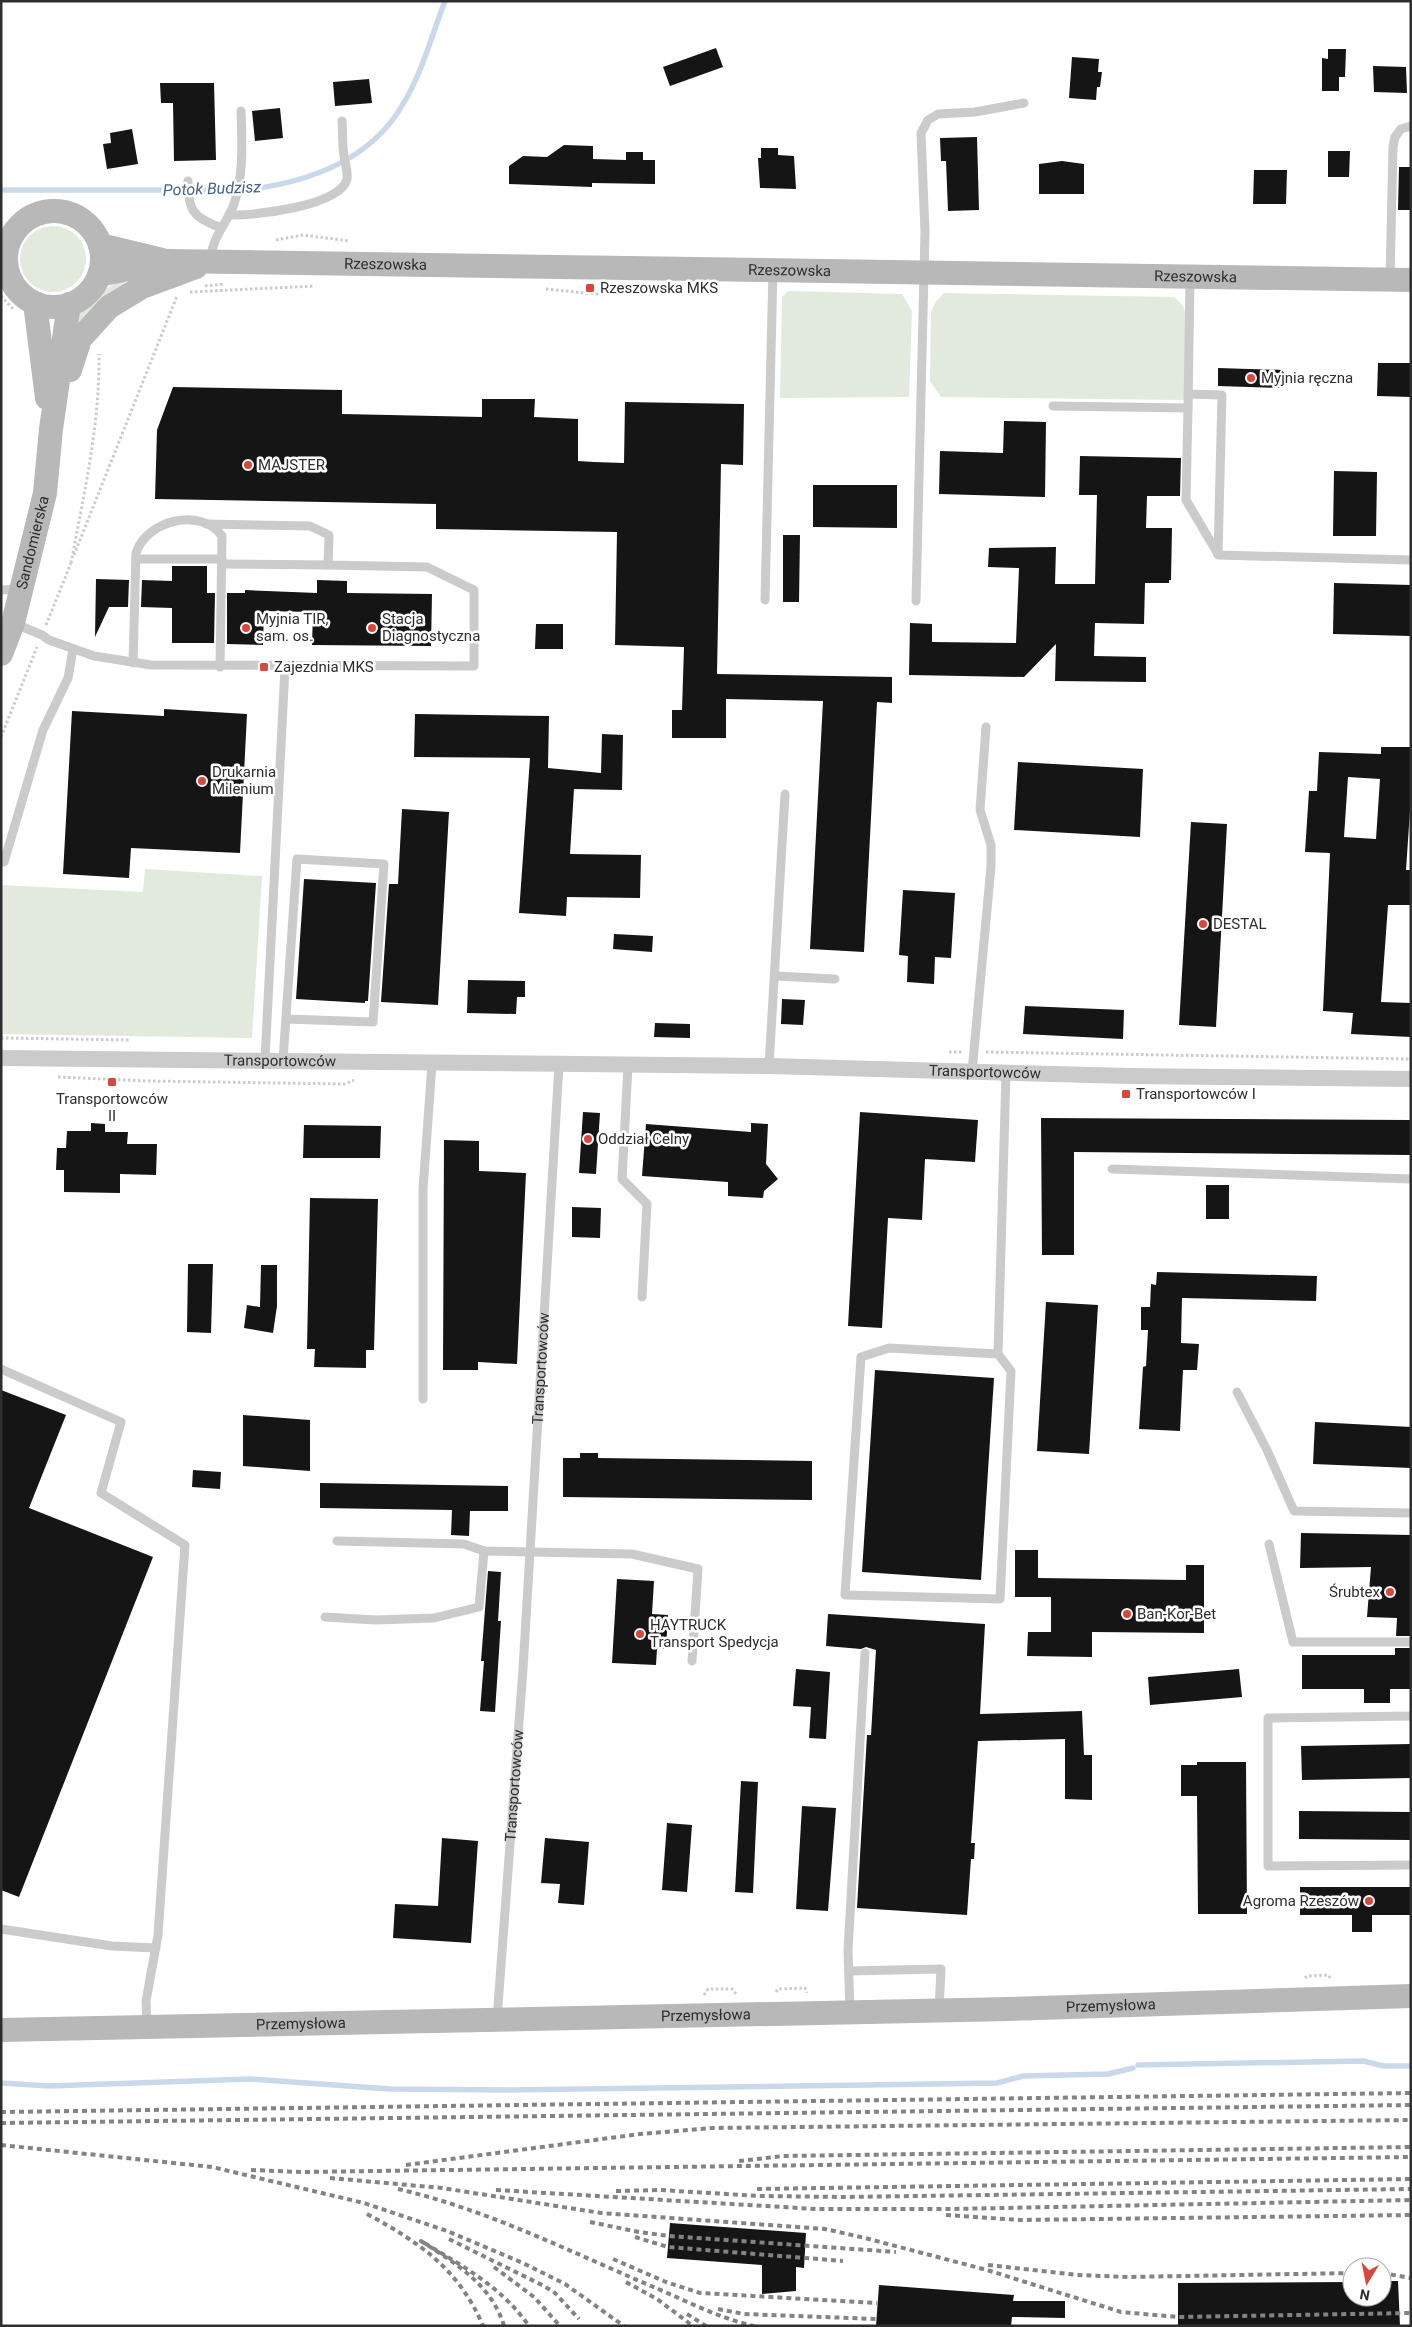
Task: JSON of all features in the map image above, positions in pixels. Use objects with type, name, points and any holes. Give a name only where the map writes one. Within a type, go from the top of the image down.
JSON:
[{"type":"street","points":[[53,211],[76,217],[86,224],[94,233],[100,245],[102,260],[99,275],[92,288],[82,298],[69,304],[46,306],[34,303],[22,295],[4,270],[7,236],[29,218],[53,211]]},
{"type":"street","name":"Rzeszowska","points":[[100,245],[168,261],[1400,280]]},
{"type":"street","name":"Rzeszowska","points":[[99,275],[168,261]]},
{"type":"street","points":[[51,429],[80,340],[109,307],[142,287],[210,262]]},
{"type":"street","points":[[34,303],[51,429]]},
{"type":"street","points":[[51,429],[69,304]]},
{"type":"street","name":"Sandomierska","points":[[1,654],[11,589],[45,493],[51,429]]},
{"type":"street","name":"Transportowców","points":[[1,1058],[283,1060],[432,1064],[769,1066],[1006,1073],[1411,1079]]},
{"type":"street","name":"Przemysłowa","points":[[1,2030],[938,2010],[1411,1996]]},
{"type":"lane","points":[[916,601],[925,232],[921,134],[928,120],[938,114],[975,112],[1024,103]]},
{"type":"lane","points":[[210,262],[212,244],[230,216],[235,201],[243,154],[241,111]]},
{"type":"lane","points":[[230,216],[245,216],[283,209],[327,198],[341,190],[347,180],[342,120]]},
{"type":"lane","points":[[1400,280],[1393,147],[1395,137],[1400,129],[1411,126]]},
{"type":"lane","points":[[188,182],[188,203],[202,220],[221,228]]},
{"type":"lane","points":[[765,600],[773,270]]},
{"type":"lane","points":[[1190,277],[1186,500],[1218,555]]},
{"type":"lane","points":[[1188,394],[1222,395],[1218,555]]},
{"type":"lane","points":[[1053,406],[1188,408]]},
{"type":"lane","points":[[133,663],[138,546],[143,539],[160,526],[181,521],[206,524],[310,526],[329,536],[328,565]]},
{"type":"lane","points":[[206,524],[218,531],[222,536],[220,667]]},
{"type":"lane","points":[[1218,555],[1411,560]]},
{"type":"lane","points":[[7,623],[42,634],[49,640],[94,656],[133,663],[176,667],[474,666],[474,590],[427,567],[136,559]]},
{"type":"lane","points":[[1,861],[4,862],[43,730],[68,678],[73,649]]},
{"type":"lane","points":[[264,1060],[285,667]]},
{"type":"lane","points":[[972,1072],[991,866],[991,845],[980,810],[986,727]]},
{"type":"lane","points":[[769,1066],[785,794]]},
{"type":"lane","points":[[283,1060],[297,859],[384,864],[372,1022],[286,1018]]},
{"type":"lane","points":[[775,976],[835,978]]},
{"type":"lane","points":[[423,1399],[423,1189],[432,1064]]},
{"type":"lane","name":"Transportowców","points":[[497,2019],[523,1669],[559,1065]]},
{"type":"lane","points":[[628,1066],[622,1179],[647,1204],[642,1297]]},
{"type":"lane","points":[[998,1354],[889,1348],[861,1357],[845,1595],[1000,1598],[1011,1371],[998,1354],[1006,1073]]},
{"type":"lane","points":[[1112,1169],[1411,1179]]},
{"type":"lane","points":[[1,1369],[121,1422],[101,1493],[185,1545],[156,1948],[146,2001],[147,2028]]},
{"type":"lane","points":[[1237,1392],[1267,1450],[1294,1511],[1411,1513]]},
{"type":"lane","points":[[337,1541],[464,1544],[484,1551],[632,1554],[698,1569],[692,1661]]},
{"type":"lane","points":[[1269,1544],[1293,1642],[1411,1642]]},
{"type":"lane","points":[[326,1617],[376,1620],[434,1618],[478,1607],[484,1551]]},
{"type":"lane","points":[[850,2012],[849,1940],[866,1653]]},
{"type":"lane","points":[[1411,1716],[1268,1718],[1268,1866],[1411,1865]]},
{"type":"lane","points":[[1,1929],[112,1946],[156,1948]]},
{"type":"lane","points":[[849,1971],[941,1969],[938,2010]]},
{"type":"path","points":[[186,288],[229,284]]},
{"type":"path","points":[[188,292],[267,289]]},
{"type":"path","points":[[1,737],[178,293],[170,294]]},
{"type":"path","points":[[71,563],[96,420],[99,387],[98,351]]},
{"type":"shaded area","points":[[59,226],[77,235],[84,246],[86,259],[84,272],[77,283],[66,290],[47,292],[29,283],[22,272],[20,253],[29,235],[40,228]]},
{"type":"shaded area","points":[[124,280],[127,287],[82,327],[72,322],[95,297],[109,287]]},
{"type":"shaded area","points":[[788,291],[902,294],[912,311],[909,397],[780,398],[782,297]]},
{"type":"shaded area","points":[[944,293],[1174,297],[1183,306],[1186,316],[1184,400],[941,397],[930,381],[931,312],[935,303]]},
{"type":"shaded area","points":[[145,869],[262,876],[252,1038],[1,1034],[1,885],[143,892]]},
{"type":"building","points":[[716,48],[723,67],[670,86],[663,67]]},
{"type":"building","points":[[1328,49],[1346,49],[1345,77],[1339,77],[1339,91],[1322,91],[1322,58],[1328,59]]},
{"type":"building","points":[[1072,57],[1099,59],[1098,72],[1102,72],[1100,87],[1097,87],[1096,100],[1069,98]]},
{"type":"building","points":[[1373,66],[1406,67],[1407,93],[1374,92]]},
{"type":"building","points":[[369,79],[372,103],[335,106],[333,82]]},
{"type":"building","points":[[160,83],[214,83],[216,160],[174,161],[173,103],[161,103]]},
{"type":"building","points":[[280,108],[283,138],[255,141],[252,111]]},
{"type":"building","points":[[132,129],[138,164],[107,169],[103,144],[111,143],[110,133]]},
{"type":"building","points":[[977,137],[979,210],[948,211],[946,161],[941,161],[940,138]]},
{"type":"building","points":[[564,145],[593,146],[593,159],[626,160],[626,152],[643,152],[643,160],[655,160],[655,184],[592,183],[592,187],[509,184],[509,166],[523,156],[547,157]]},
{"type":"building","points":[[761,148],[778,148],[778,155],[794,156],[796,189],[760,188],[758,158],[761,158]]},
{"type":"building","points":[[1328,151],[1350,151],[1349,177],[1328,177]]},
{"type":"building","points":[[1062,161],[1084,164],[1084,194],[1039,194],[1039,164]]},
{"type":"building","points":[[1399,167],[1411,167],[1411,210],[1398,210]]},
{"type":"building","points":[[1254,170],[1287,170],[1286,204],[1253,204]]},
{"type":"building","points":[[1378,363],[1411,363],[1411,397],[1377,396]]},
{"type":"building","name":"Myjnia ręczna","points":[[1218,368],[1283,370],[1283,388],[1218,386]]},
{"type":"building","points":[[173,387],[342,390],[342,414],[482,417],[482,399],[535,399],[534,417],[578,419],[578,461],[624,463],[625,402],[744,404],[743,465],[721,464],[717,674],[892,677],[892,703],[877,702],[864,952],[810,949],[823,701],[726,699],[726,738],[672,738],[672,710],[682,710],[684,647],[615,645],[617,532],[436,529],[436,504],[155,499],[157,430]]},
{"type":"building","points":[[1004,421],[1046,422],[1045,497],[939,494],[940,451],[1003,453]]},
{"type":"building","points":[[1080,456],[1181,458],[1180,496],[1147,496],[1146,528],[1172,528],[1171,580],[1169,580],[1169,583],[1145,583],[1144,624],[1095,623],[1094,656],[1146,657],[1146,682],[1055,681],[1056,644],[1024,677],[909,675],[910,623],[932,624],[932,642],[1016,643],[1019,568],[988,567],[989,548],[1056,547],[1055,584],[1095,584],[1097,495],[1079,495]]},
{"type":"building","points":[[1334,471],[1377,472],[1376,536],[1333,536]]},
{"type":"building","points":[[813,485],[897,485],[897,528],[813,527]]},
{"type":"building","points":[[783,535],[800,535],[799,602],[783,602]]},
{"type":"building","points":[[172,566],[207,566],[207,593],[215,593],[214,643],[172,643],[172,608],[141,607],[142,580],[172,581]]},
{"type":"building","points":[[96,579],[129,580],[128,607],[109,607],[95,637]]},
{"type":"building","name":"Stacja Diagnostyczna","points":[[317,580],[347,581],[347,593],[432,594],[431,646],[312,645],[313,612],[264,611],[263,645],[227,644],[227,593],[245,593],[245,590],[317,593]]},
{"type":"building","points":[[1334,583],[1411,585],[1411,636],[1333,634]]},
{"type":"building","points":[[536,624],[563,624],[563,649],[535,649]]},
{"type":"building","points":[[164,709],[247,714],[240,853],[131,848],[129,878],[63,874],[72,711],[164,716]]},
{"type":"building","points":[[415,714],[549,716],[548,768],[601,773],[602,734],[623,735],[622,790],[574,789],[570,854],[641,855],[640,898],[567,897],[566,916],[519,913],[530,758],[414,757]]},
{"type":"building","points":[[1381,747],[1411,747],[1411,796],[1406,870],[1411,870],[1411,905],[1388,905],[1381,1002],[1411,1003],[1411,1037],[1351,1034],[1353,1013],[1323,1011],[1330,853],[1305,852],[1309,791],[1317,791],[1319,752],[1381,754]],"holes":[[[1348,777],[1380,779],[1376,839],[1344,837]]]},
{"type":"building","points":[[1018,762],[1143,769],[1140,837],[1014,830]]},
{"type":"building","points":[[402,809],[449,812],[438,1005],[381,1002],[389,884],[398,884]]},
{"type":"building","name":"DESTAL","points":[[1191,822],[1227,824],[1216,1027],[1179,1025]]},
{"type":"building","points":[[304,879],[376,883],[368,1001],[365,1001],[365,1003],[296,999]]},
{"type":"building","points":[[903,890],[955,893],[951,958],[935,957],[934,984],[907,982],[908,956],[899,955]]},
{"type":"building","points":[[614,934],[653,936],[652,952],[613,949]]},
{"type":"building","points":[[468,980],[525,981],[525,997],[517,997],[516,1014],[467,1013]]},
{"type":"building","points":[[782,999],[805,1000],[803,1025],[781,1024]]},
{"type":"building","points":[[1025,1006],[1124,1010],[1123,1039],[1023,1034]]},
{"type":"building","points":[[655,1023],[690,1024],[690,1038],[654,1037]]},
{"type":"building","points":[[583,1112],[600,1113],[596,1174],[579,1173]]},
{"type":"building","points":[[860,1112],[978,1120],[975,1162],[925,1159],[922,1220],[888,1218],[882,1328],[848,1326]]},
{"type":"building","points":[[1041,1118],[1411,1120],[1411,1155],[1074,1152],[1074,1255],[1042,1255]]},
{"type":"building","points":[[91,1123],[105,1124],[105,1132],[128,1132],[127,1144],[157,1144],[156,1175],[120,1174],[120,1193],[64,1192],[64,1170],[56,1170],[57,1148],[66,1148],[67,1131],[91,1131]]},
{"type":"building","points":[[751,1123],[768,1124],[766,1164],[778,1179],[764,1191],[763,1198],[728,1196],[728,1182],[642,1176],[646,1124],[751,1132]]},
{"type":"building","points":[[304,1125],[381,1126],[380,1158],[303,1158]]},
{"type":"building","points":[[444,1140],[479,1141],[479,1171],[526,1173],[517,1364],[478,1362],[478,1370],[443,1370]]},
{"type":"building","points":[[1206,1185],[1229,1185],[1229,1219],[1206,1219]]},
{"type":"building","points":[[310,1198],[378,1199],[374,1350],[366,1350],[366,1368],[314,1367],[315,1349],[307,1349]]},
{"type":"building","points":[[572,1207],[601,1208],[600,1238],[572,1237]]},
{"type":"building","points":[[188,1264],[213,1264],[211,1333],[187,1332]]},
{"type":"building","points":[[261,1265],[277,1265],[277,1306],[273,1333],[244,1328],[247,1305],[260,1307]]},
{"type":"building","points":[[1157,1272],[1317,1276],[1316,1301],[1182,1298],[1181,1343],[1199,1344],[1197,1370],[1183,1370],[1180,1431],[1139,1429],[1143,1367],[1146,1366],[1148,1330],[1141,1330],[1141,1307],[1150,1307],[1151,1284],[1156,1285]]},
{"type":"building","points":[[1046,1302],[1098,1305],[1089,1454],[1037,1451]]},
{"type":"building","points":[[875,1370],[994,1378],[981,1580],[862,1572]]},
{"type":"building","points":[[1,1390],[66,1415],[29,1508],[153,1557],[19,1897],[1,1890]]},
{"type":"building","points":[[243,1415],[310,1420],[310,1471],[243,1466]]},
{"type":"building","points":[[1315,1422],[1411,1427],[1411,1468],[1313,1464]]},
{"type":"building","points":[[580,1453],[598,1453],[598,1458],[812,1461],[812,1500],[563,1497],[563,1458],[580,1458]]},
{"type":"building","points":[[193,1470],[221,1472],[220,1489],[192,1487]]},
{"type":"building","points":[[320,1483],[508,1486],[508,1511],[470,1511],[469,1536],[451,1535],[452,1510],[320,1508]]},
{"type":"building","name":"Śrubtex","points":[[1301,1533],[1411,1535],[1411,1636],[1396,1636],[1397,1618],[1367,1617],[1371,1567],[1300,1568]]},
{"type":"building","name":"Ban-Kor-Bet","points":[[1015,1550],[1038,1550],[1038,1578],[1186,1580],[1186,1565],[1204,1565],[1204,1633],[1092,1632],[1092,1657],[1027,1656],[1028,1632],[1051,1632],[1051,1597],[1015,1597]]},
{"type":"building","points":[[488,1571],[501,1572],[498,1621],[501,1621],[495,1712],[480,1711],[484,1661],[481,1661]]},
{"type":"building","name":"HAYTRUCK Transport Spedycja","points":[[617,1579],[654,1581],[652,1614],[668,1615],[666,1649],[657,1649],[656,1665],[612,1663]]},
{"type":"building","points":[[828,1614],[985,1624],[980,1714],[1082,1711],[1084,1755],[1092,1755],[1092,1800],[1065,1799],[1065,1739],[978,1741],[971,1843],[975,1843],[974,1859],[971,1859],[967,1915],[857,1908],[867,1735],[871,1735],[876,1650],[866,1647],[861,1649],[826,1646]]},
{"type":"building","points":[[1395,1648],[1411,1648],[1411,1689],[1390,1689],[1390,1703],[1364,1703],[1364,1689],[1302,1689],[1302,1655],[1395,1655]]},
{"type":"building","points":[[796,1669],[830,1672],[826,1739],[809,1738],[811,1707],[793,1706]]},
{"type":"building","points":[[1239,1669],[1242,1697],[1150,1705],[1148,1677]]},
{"type":"building","points":[[1411,1744],[1411,1778],[1302,1780],[1301,1746]]},
{"type":"building","points":[[1197,1762],[1246,1762],[1247,1914],[1198,1914],[1197,1796],[1181,1796],[1181,1765],[1197,1765]]},
{"type":"building","points":[[741,1781],[758,1782],[753,1893],[735,1892]]},
{"type":"building","points":[[802,1806],[836,1808],[828,1911],[796,1909]]},
{"type":"building","points":[[1299,1811],[1411,1812],[1411,1840],[1299,1839]]},
{"type":"building","points":[[667,1823],[692,1825],[687,1892],[662,1890]]},
{"type":"building","points":[[442,1838],[478,1841],[471,1943],[393,1938],[395,1904],[438,1906]]},
{"type":"building","points":[[545,1838],[589,1842],[584,1905],[558,1903],[560,1884],[541,1883]]},
{"type":"building","points":[[1300,1887],[1411,1887],[1411,1915],[1372,1915],[1372,1932],[1352,1932],[1352,1915],[1300,1915]]},
{"type":"building","points":[[670,2223],[806,2233],[804,2268],[796,2267],[796,2291],[762,2294],[762,2265],[667,2258]]},
{"type":"building","points":[[1392,2281],[1398,2281],[1400,2326],[1178,2326],[1178,2283],[1342,2282],[1342,2307],[1392,2307]]},
{"type":"building","points":[[879,2285],[1014,2295],[1013,2301],[1065,2301],[1065,2318],[1012,2317],[1011,2326],[876,2326]]},
{"type":"waterway","name":"Potok Budzisz","points":[[1,190],[244,190],[267,187],[313,175],[355,155],[373,141],[389,124],[410,92],[445,1]]},
{"type":"waterway","points":[[1138,2065],[1363,2061],[1384,2066],[1411,2066]]},
{"type":"waterway","points":[[1,2083],[49,2086],[250,2079],[390,2089],[507,2090],[997,2083],[1023,2076],[1108,2074],[1133,2068]]},
{"type":"railway","points":[[1,2112],[1411,2093]]},
{"type":"railway","points":[[1,2123],[1411,2105]]},
{"type":"railway","points":[[406,2165],[640,2134],[712,2128],[1411,2120]]},
{"type":"railway","points":[[1,2145],[212,2167],[364,2203],[447,2231],[523,2263],[565,2284],[624,2326]]},
{"type":"railway","points":[[739,2161],[783,2156],[1411,2147]]},
{"type":"railway","points":[[251,2170],[301,2172],[1411,2157]]},
{"type":"railway","points":[[330,2178],[442,2188],[601,2213],[825,2229],[987,2270],[1121,2312],[1178,2317],[1411,2313]]},
{"type":"railway","points":[[757,2189],[1411,2179]]},
{"type":"railway","points":[[398,2189],[430,2197],[495,2219],[702,2308],[754,2326]]},
{"type":"railway","points":[[616,2191],[660,2190],[760,2196],[845,2197],[1411,2189]]},
{"type":"railway","points":[[496,2190],[816,2209],[952,2209],[1411,2200]]},
{"type":"railway","points":[[367,2214],[404,2235],[436,2259],[462,2288],[483,2326]]},
{"type":"railway","points":[[946,2215],[1020,2220],[1411,2215]]},
{"type":"railway","points":[[590,2222],[669,2236],[896,2252]]},
{"type":"railway","points":[[635,2237],[668,2247],[843,2261]]},
{"type":"railway","points":[[449,2239],[544,2286],[555,2293],[579,2319]]},
{"type":"railway","points":[[504,2326],[491,2299],[471,2276],[421,2241],[466,2268],[494,2288],[529,2326]]},
{"type":"railway","points":[[613,2259],[666,2282],[700,2293],[877,2303]]},
{"type":"railway","points":[[988,2265],[1077,2275],[1128,2277],[1342,2273]]},
{"type":"railway","points":[[494,2267],[534,2297],[560,2326]]},
{"type":"railway","points":[[1392,2275],[1411,2278]]},
{"type":"railway","points":[[626,2282],[657,2299],[693,2326]]},
{"type":"railway","points":[[718,2309],[744,2314],[876,2319]]},
{"type":"railway","points":[[687,2314],[706,2326]]},
{"type":"place","name":"Rzeszowska MKS","points":[[590,288]]},
{"type":"place","name":"Myjnia ręczna","points":[[1251,378]]},
{"type":"place","name":"MAJSTER","points":[[248,465]]},
{"type":"place","name":"Myjnia TIR, sam. os.","points":[[246,628]]},
{"type":"place","name":"Stacja Diagnostyczna","points":[[372,628]]},
{"type":"place","name":"Zajezdnia MKS","points":[[264,667]]},
{"type":"place","name":"Drukarnia Milenium","points":[[202,781]]},
{"type":"place","name":"DESTAL","points":[[1203,924]]},
{"type":"place","name":"Transportowców II","points":[[112,1082]]},
{"type":"place","name":"Transportowców I","points":[[1126,1094]]},
{"type":"place","name":"Oddział Celny","points":[[588,1139]]},
{"type":"place","name":"Śrubtex","points":[[1390,1592]]},
{"type":"place","name":"Ban-Kor-Bet","points":[[1127,1614]]},
{"type":"place","name":"HAYTRUCK Transport Spedycja","points":[[640,1634]]},
{"type":"place","name":"Agroma Rzeszów","points":[[1369,1901]]}]
